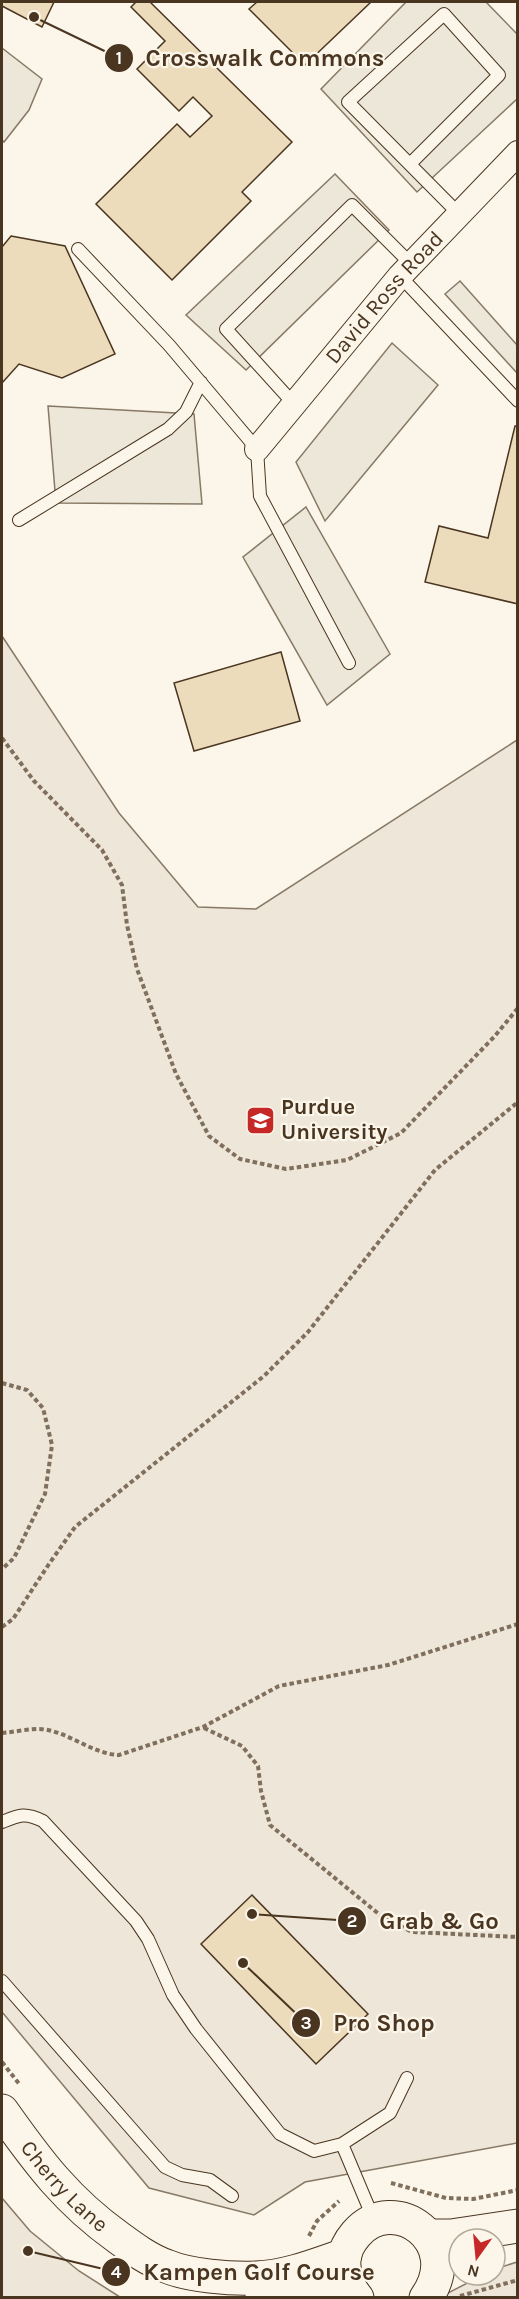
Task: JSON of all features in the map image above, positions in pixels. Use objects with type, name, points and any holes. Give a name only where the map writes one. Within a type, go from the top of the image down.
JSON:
[{"type":"street","name":"David Ross Road","points":[[257,449],[405,270],[518,153]]},
{"type":"street","name":"Cherry Lane","points":[[13,2101],[62,2191],[92,2219],[153,2260],[202,2288],[229,2294],[261,2295],[303,2292],[355,2295]]},
{"type":"street","points":[[355,2295],[347,2282],[344,2269],[345,2255],[350,2241],[361,2228],[375,2221],[389,2218],[404,2220],[417,2226],[428,2236],[438,2259],[441,2276]]},
{"type":"street","points":[[428,2236],[451,2236],[518,2228]]},
{"type":"street","name":"Cherry Lane","points":[[153,2260],[209,2275],[257,2278],[298,2271],[345,2255]]},
{"type":"lane","points":[[410,164],[499,75],[444,14],[348,102],[459,214]]},
{"type":"lane","points":[[294,404],[226,328],[352,205],[518,401]]},
{"type":"lane","points":[[78,249],[169,345],[257,449],[260,496],[349,663]]},
{"type":"lane","points":[[19,520],[168,429],[186,412],[201,382]]},
{"type":"lane","points":[[2,1822],[16,1816],[30,1814],[43,1821],[136,1921],[148,1939],[173,1995],[196,2029],[280,2134],[314,2151],[342,2144],[390,2113],[407,2078]]},
{"type":"lane","points":[[2,1981],[165,2167],[182,2175],[210,2180],[232,2196]]},
{"type":"lane","points":[[342,2144],[375,2221]]},
{"type":"path","points":[[2,738],[34,781],[102,850],[122,885],[127,926],[137,969],[176,1074],[209,1136],[240,1159],[286,1169],[346,1160],[401,1133],[494,1037],[518,1008]]},
{"type":"path","points":[[2,1627],[13,1620],[75,1527],[264,1376],[308,1332],[435,1170],[518,1102]]},
{"type":"path","points":[[2,1383],[27,1390],[43,1408],[51,1445],[45,1494],[14,1558],[2,1569]]},
{"type":"path","points":[[2,1733],[40,1729],[108,1755],[119,1755],[203,1727],[279,1686],[388,1665],[518,1624]]},
{"type":"path","points":[[203,1727],[242,1746],[258,1766],[261,1791],[270,1825],[380,1915],[412,1932],[518,1937]]},
{"type":"path","points":[[2,2062],[13,2101]]},
{"type":"path","points":[[391,2183],[446,2198],[464,2199],[518,2190]]},
{"type":"path","points":[[307,2240],[317,2221],[339,2201]]},
{"type":"path","points":[[458,2298],[518,2280]]},
{"type":"shaded area","points":[[406,2],[486,2],[517,34],[517,99],[417,192],[321,89]]},
{"type":"shaded area","points":[[2,48],[42,79],[29,110],[4,142],[2,140]]},
{"type":"shaded area","points":[[335,174],[389,230],[246,370],[186,315]]},
{"type":"shaded area","points":[[460,281],[517,345],[517,373],[445,294]]},
{"type":"shaded area","points":[[392,343],[438,385],[325,521],[296,462]]},
{"type":"shaded area","points":[[48,406],[194,414],[202,504],[56,503]]},
{"type":"shaded area","points":[[306,507],[390,654],[327,705],[243,557]]},
{"type":"shaded area","points":[[2,636],[119,813],[198,907],[256,909],[517,740],[517,2143],[305,2182],[254,2215],[149,2188],[2,2012]]},
{"type":"shaded area","points":[[2,2198],[30,2231],[79,2271],[120,2297],[2,2297]]},
{"type":"shaded area","points":[[517,2262],[517,2297],[443,2298],[460,2287],[507,2287],[507,2265]]},
{"type":"building","points":[[2,2],[54,2],[42,27],[2,6]]},
{"type":"building","points":[[136,2],[150,2],[292,142],[242,192],[251,201],[172,280],[96,204],[177,124],[190,137],[212,116],[193,97],[179,111],[137,69],[165,41],[131,7]]},
{"type":"building","points":[[257,2],[371,2],[305,65],[249,9]]},
{"type":"building","points":[[11,236],[65,246],[115,354],[62,378],[19,364],[2,383],[2,247]]},
{"type":"building","points":[[515,426],[518,426],[518,604],[425,582],[439,526],[488,538]]},
{"type":"building","points":[[281,652],[300,721],[194,751],[174,683]]},
{"type":"building","points":[[252,1895],[368,2014],[316,2064],[201,1944]]},
{"type":"place","name":"Crosswalk Commons","points":[[34,17]]},
{"type":"place","name":"Purdue University","points":[[260,1120]]},
{"type":"place","name":"Grab & Go","points":[[252,1914]]},
{"type":"place","name":"Pro Shop","points":[[243,1963]]},
{"type":"place","name":"Kampen Golf Course","points":[[28,2251]]}]
